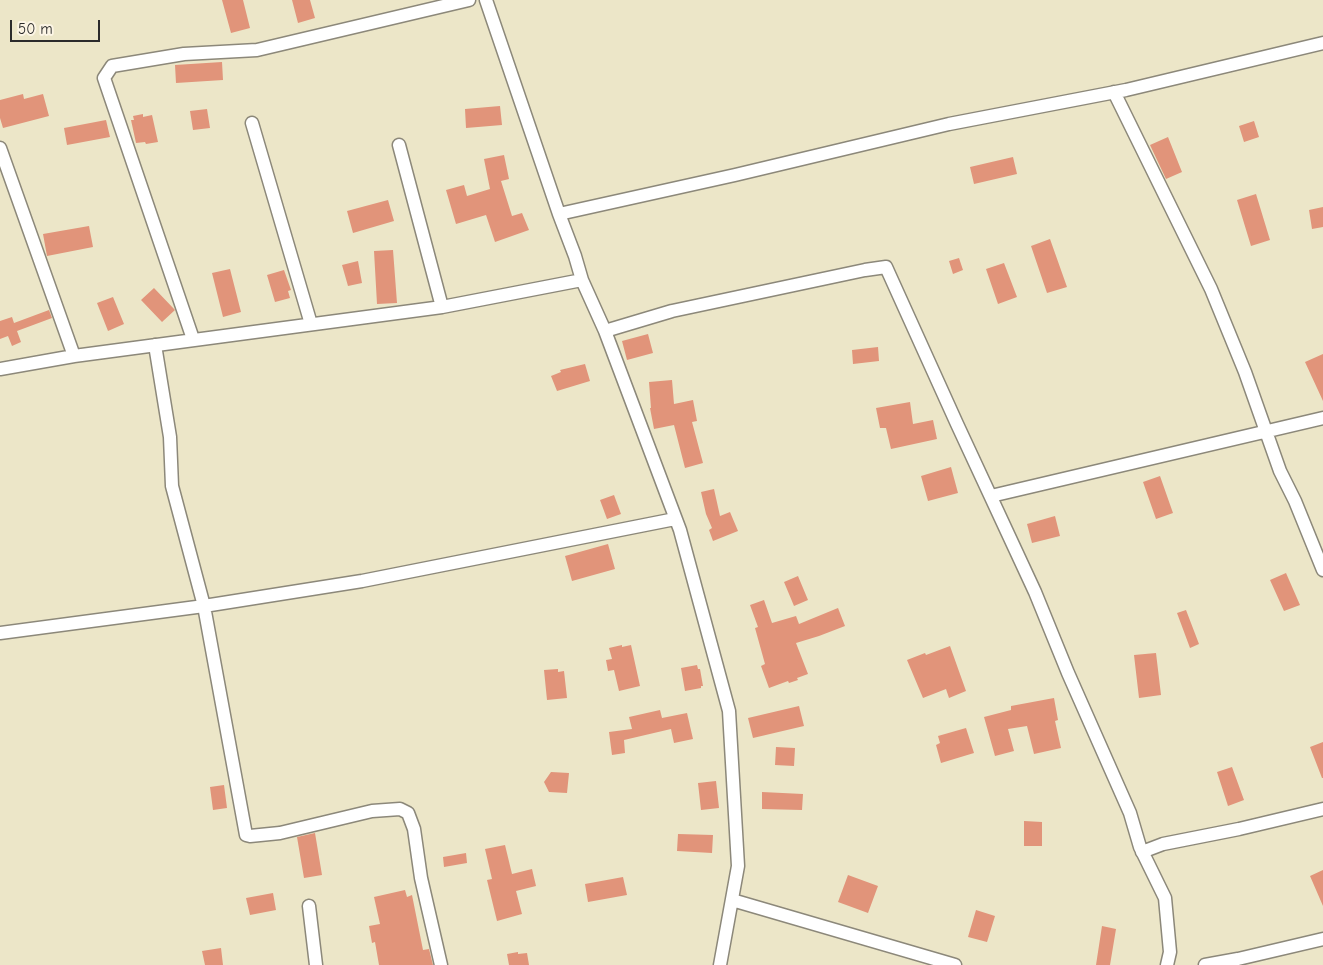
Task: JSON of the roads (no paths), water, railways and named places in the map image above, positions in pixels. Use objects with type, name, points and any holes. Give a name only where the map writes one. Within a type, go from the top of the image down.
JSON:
[{"type":"street","points":[[193,340],[104,78],[112,66],[184,54],[257,50],[469,0]]},
{"type":"street","points":[[486,0],[582,280],[605,332],[675,519],[729,711],[738,866],[720,965]]},
{"type":"street","points":[[559,214],[735,175],[949,124],[1114,92],[1323,43]]},
{"type":"street","points":[[1114,92],[1211,290],[1267,431],[1280,471],[1296,501],[1323,570]]},
{"type":"street","points":[[252,123],[311,324]]},
{"type":"street","points":[[399,145],[442,307]]},
{"type":"street","points":[[0,148],[74,356]]},
{"type":"street","points":[[605,332],[672,311],[886,267],[1035,592],[1068,673],[1130,813],[1142,852],[1165,898],[1170,952],[1168,965]]},
{"type":"street","points":[[0,370],[74,356],[442,307],[582,280]]},
{"type":"street","points":[[155,345],[170,437],[172,486],[204,606],[246,835],[280,833],[372,812],[400,809],[408,813],[414,829],[422,878],[441,965]]},
{"type":"street","points":[[990,496],[1323,418]]},
{"type":"street","points":[[0,633],[204,606],[362,581],[675,519]]},
{"type":"street","points":[[1142,852],[1163,844],[1323,810]]},
{"type":"street","points":[[732,900],[955,965]]},
{"type":"street","points":[[309,906],[316,965]]},
{"type":"street","points":[[1206,965],[1323,938]]}]
